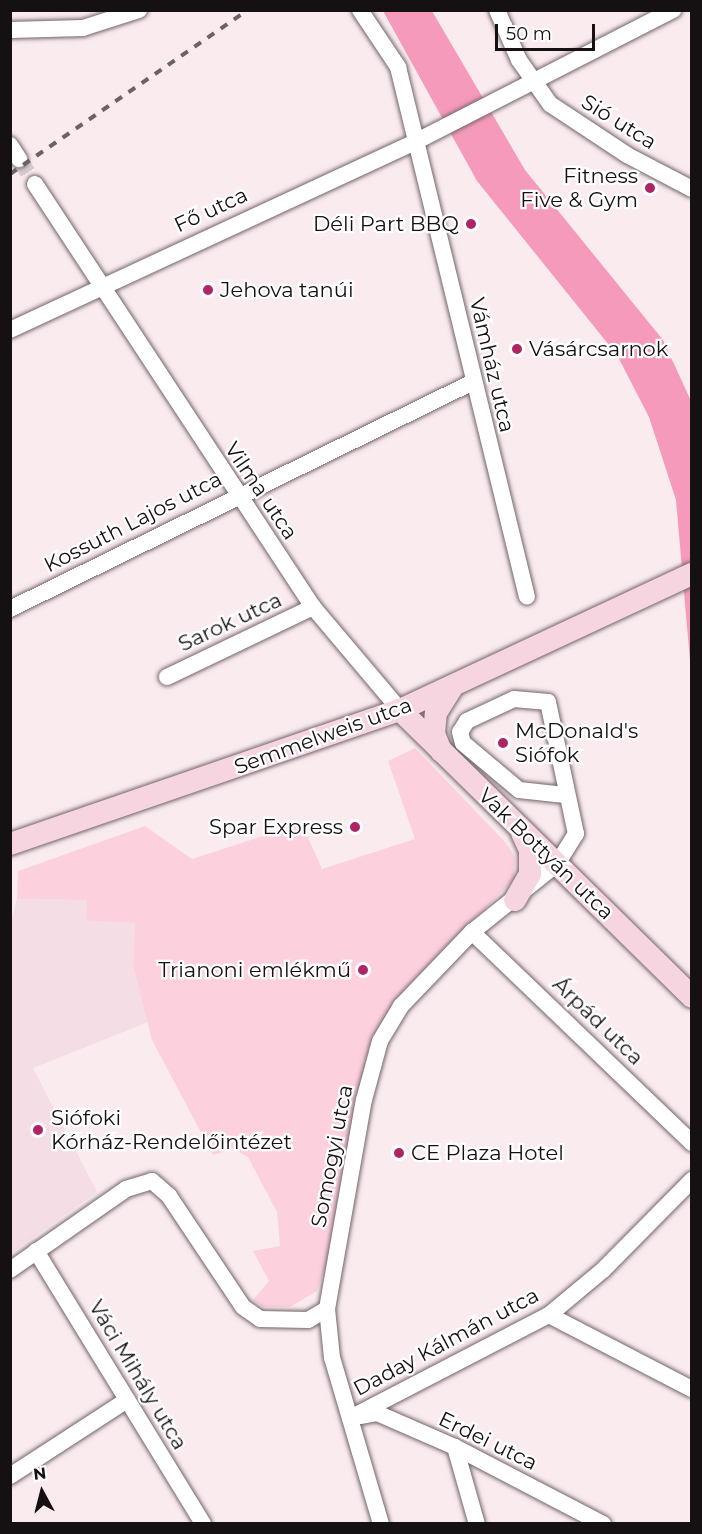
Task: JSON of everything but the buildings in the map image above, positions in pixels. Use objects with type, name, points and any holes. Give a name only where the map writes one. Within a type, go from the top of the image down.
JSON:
[{"type":"main road","name":"Semmelweis utca","points":[[10,844],[400,710],[692,574]]},
{"type":"main road","points":[[442,753],[434,734],[436,713],[453,686]]},
{"type":"main road","name":"Vak Bottyán utca","points":[[400,710],[692,997]]},
{"type":"main road","points":[[514,900],[530,874],[530,850],[520,829]]},
{"type":"street","points":[[10,30],[62,29],[106,24],[139,10]]},
{"type":"street","name":"Vámház utca","points":[[360,10],[398,67],[424,137],[471,383],[527,597]]},
{"type":"street","name":"Sió utca","points":[[497,10],[531,81],[550,104],[580,125],[692,189]]},
{"type":"street","points":[[531,81],[673,10]]},
{"type":"street","points":[[10,19],[62,29]]},
{"type":"street","name":"Fő utca","points":[[10,330],[424,137],[531,81]]},
{"type":"street","name":"Vilma utca","points":[[34,184],[236,496],[313,607],[400,710]]},
{"type":"street","name":"Kossuth Lajos utca","points":[[10,609],[236,496],[471,383]]},
{"type":"street","name":"Sarok utca","points":[[166,677],[313,607]]},
{"type":"street","name":"Somogyi utca","points":[[381,1524],[332,1358],[327,1309],[364,1100],[381,1041],[430,971],[556,864],[576,834],[565,795],[548,702],[514,699],[467,721],[460,732],[463,743],[519,790],[565,795]]},
{"type":"street","name":"Árpád utca","points":[[472,933],[692,1143]]},
{"type":"street","name":"Daday Kálmán utca","points":[[350,1418],[549,1315],[603,1270],[692,1180]]},
{"type":"street","points":[[10,1269],[126,1189],[152,1181],[169,1196],[243,1307],[260,1319],[308,1320],[327,1309]]},
{"type":"street","name":"Váci Mihály utca","points":[[36,1251],[203,1524]]},
{"type":"street","points":[[549,1315],[692,1389]]},
{"type":"street","points":[[10,1476],[127,1400]]},
{"type":"street","name":"Erdei utca","points":[[350,1418],[377,1413],[455,1447],[603,1524]]},
{"type":"street","points":[[455,1447],[477,1524]]},
{"type":"shaded area","points":[[383,11],[432,11],[525,170],[663,340],[691,401],[691,672],[676,500],[649,417],[617,355],[477,181]]},
{"type":"shaded area","points":[[415,748],[505,842],[515,857],[514,879],[399,997],[369,1051],[329,1257],[317,1291],[290,1307],[263,1307],[253,1300],[269,1281],[253,1251],[280,1246],[277,1212],[248,1157],[233,1149],[213,1155],[152,1040],[133,965],[135,923],[86,921],[87,900],[17,899],[18,871],[145,826],[192,859],[294,826],[306,833],[322,869],[415,839],[388,761]]},
{"type":"shaded area","name":"Siófoki Kórház-Rendelőintézet","points":[[17,899],[87,900],[86,921],[135,923],[133,965],[148,1022],[33,1068],[97,1192],[11,1253],[11,922]]},
{"type":"tunnel","points":[[19,159],[35,184]]},
{"type":"railway","points":[[10,174],[248,10]]},
{"type":"place","name":"Fitness Five & Gym","points":[[650,188]]},
{"type":"place","name":"Déli Part BBQ","points":[[471,224]]},
{"type":"place","name":"Jehova tanúi","points":[[208,290]]},
{"type":"place","name":"Vásárcsarnok","points":[[517,349]]},
{"type":"place","name":"McDonald's Siófok","points":[[503,743]]},
{"type":"place","name":"Spar Express","points":[[355,827]]},
{"type":"place","name":"Trianoni emlékmű","points":[[363,970]]},
{"type":"place","name":"Siófoki Kórház-Rendelőintézet","points":[[38,1130]]},
{"type":"place","name":"CE Plaza Hotel","points":[[399,1153]]}]
